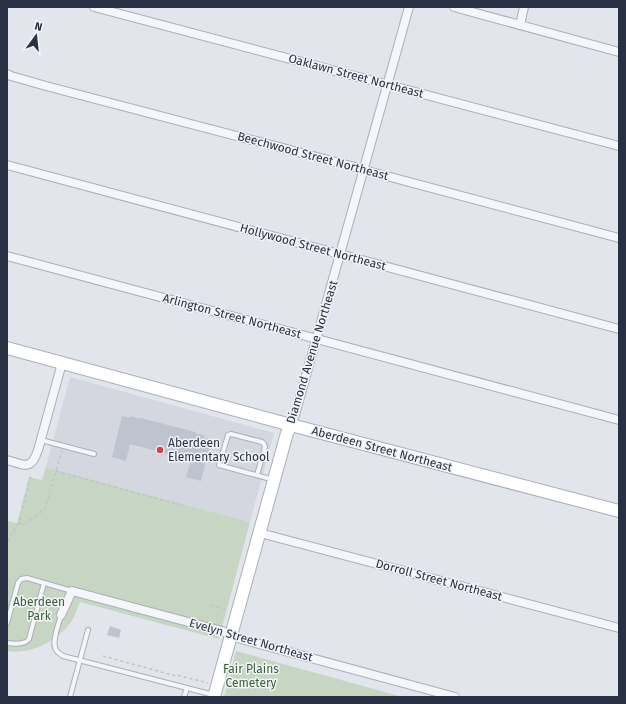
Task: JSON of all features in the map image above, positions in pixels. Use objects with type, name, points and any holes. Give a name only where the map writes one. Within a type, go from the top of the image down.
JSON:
[{"type":"street","name":"Oaklawn Street Northeast","points":[[94,7],[619,146]]},
{"type":"street","name":"Diamond Avenue Northeast","points":[[214,696],[260,533],[286,433],[295,415],[317,339],[409,7]]},
{"type":"street","points":[[454,7],[619,52]]},
{"type":"street","points":[[520,25],[524,7]]},
{"type":"street","name":"Beechwood Street Northeast","points":[[7,74],[46,86],[619,238]]},
{"type":"street","name":"Hollywood Street Northeast","points":[[7,165],[619,329]]},
{"type":"street","name":"Arlington Street Northeast","points":[[7,256],[619,420]]},
{"type":"street","name":"Aberdeen Street Northeast","points":[[7,348],[619,511]]},
{"type":"street","points":[[7,460],[27,465],[31,464],[34,460],[62,363]]},
{"type":"street","name":"Dorroll Street Northeast","points":[[260,533],[619,628]]},
{"type":"street","points":[[61,615],[72,591]]},
{"type":"street","name":"Evelyn Street Northeast","points":[[72,591],[222,631],[241,639],[455,697]]},
{"type":"lane","points":[[257,475],[265,447],[264,444],[262,442],[231,434],[228,435],[219,465],[274,480]]},
{"type":"lane","points":[[41,440],[94,454]]},
{"type":"lane","points":[[7,623],[19,580],[21,578],[72,591]]},
{"type":"lane","points":[[7,643],[24,643],[29,639],[44,583]]},
{"type":"lane","points":[[61,615],[54,644],[55,649],[63,656],[214,696]]},
{"type":"lane","points":[[70,697],[88,630]]},
{"type":"lane","points":[[184,697],[187,688]]},
{"type":"path","points":[[19,523],[25,524],[45,509],[63,446]]},
{"type":"path","points":[[56,471],[184,506]]},
{"type":"path","points":[[7,547],[11,534],[19,523],[32,476]]},
{"type":"path","points":[[211,605],[228,610]]},
{"type":"path","points":[[103,656],[208,683]]},
{"type":"shaded area","name":"Aberdeen Elementary School","points":[[70,377],[274,433],[250,522],[46,467]]},
{"type":"green space","name":"Aberdeen Park","points":[[46,467],[250,522],[219,639],[80,602],[71,622],[51,641],[34,649],[16,652],[7,651],[7,521],[17,523],[29,477],[42,480]]},
{"type":"green space","name":"Fair Plains Cemetery","points":[[236,651],[403,697],[224,697]]},
{"type":"building","name":"Aberdeen Elementary School","points":[[122,416],[141,418],[195,432],[205,436],[204,438],[212,439],[201,481],[186,477],[191,460],[163,453],[163,456],[156,454],[157,451],[130,444],[126,461],[112,457]]},
{"type":"building","points":[[110,626],[121,630],[119,638],[107,635]]},
{"type":"place","name":"Aberdeen Elementary School","points":[[160,450]]}]
